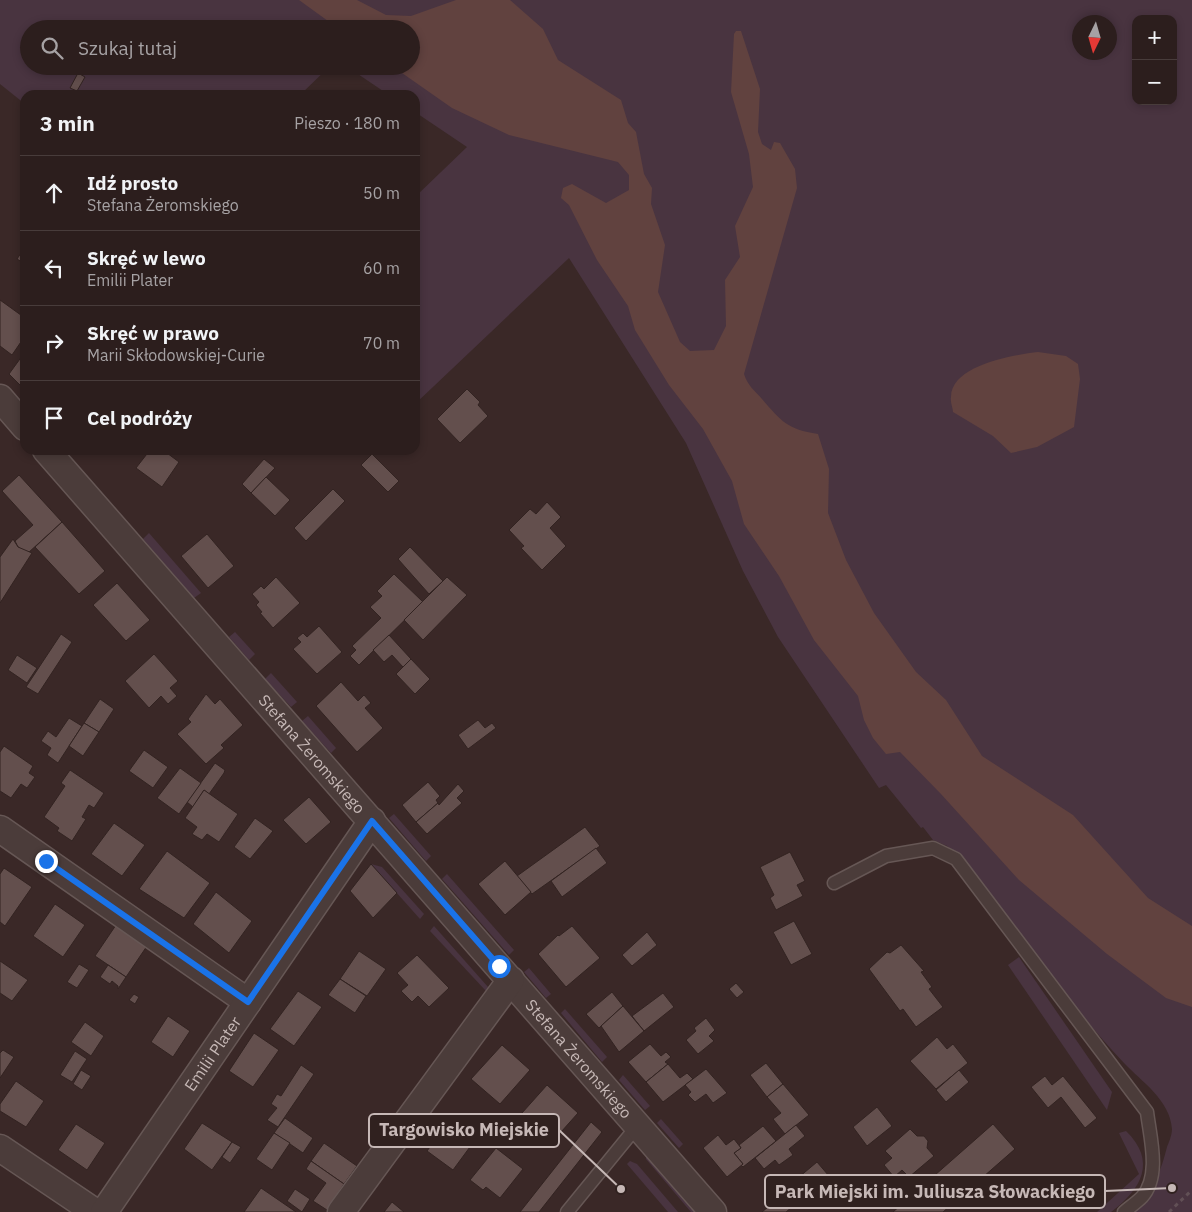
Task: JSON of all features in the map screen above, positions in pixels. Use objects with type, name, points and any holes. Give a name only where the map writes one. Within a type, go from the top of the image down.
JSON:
[{"type":"street","points":[[0,398],[20,420]]},
{"type":"street","name":"Stefana Żeromskiego","points":[[50,455],[713,1212]]},
{"type":"street","name":"Emilii Plater","points":[[104,1212],[372,821]]},
{"type":"street","points":[[0,829],[248,1002]]},
{"type":"street","points":[[341,1212],[511,980]]},
{"type":"street","points":[[0,1148],[96,1212]]},
{"type":"lane","points":[[834,883],[886,856],[933,848],[956,859],[1147,1112],[1152,1150],[1151,1180],[1143,1196],[1124,1212]]},
{"type":"lane","points":[[567,1212],[638,1125]]},
{"type":"path","points":[[1169,1212],[1192,1190]]},
{"type":"shaded area","points":[[0,0],[1192,0],[1192,1212],[1130,1212],[1150,1190],[1161,1166],[1172,1131],[1170,1119],[1161,1100],[1124,1063],[1083,1016],[1044,968],[971,868],[947,846],[933,840],[886,785],[879,788],[778,637],[743,571],[686,443],[569,258],[420,399],[420,192],[467,147],[420,115],[420,90],[382,90],[359,75],[420,75],[420,20],[20,20],[20,75],[321,75],[305,90],[20,90],[20,100],[0,84]]},
{"type":"shaded area","points":[[299,0],[357,0],[386,15],[411,16],[456,0],[510,0],[543,29],[558,60],[621,100],[628,123],[636,132],[644,174],[652,188],[651,204],[665,245],[658,292],[680,342],[690,351],[714,350],[726,326],[725,280],[740,257],[735,226],[753,187],[749,154],[731,92],[734,34],[736,31],[741,31],[760,89],[758,132],[762,144],[771,150],[774,142],[780,143],[795,169],[797,188],[744,374],[749,385],[780,419],[799,430],[818,434],[829,469],[828,513],[846,560],[874,613],[916,672],[946,700],[982,756],[1073,815],[1148,898],[1192,926],[1192,1007],[1166,998],[1107,954],[1019,880],[900,752],[886,754],[873,738],[864,720],[858,696],[814,640],[779,576],[744,524],[732,481],[703,429],[669,385],[635,330],[628,306],[597,260],[569,205],[561,198],[563,188],[572,184],[606,203],[629,190],[629,175],[618,162],[509,135],[452,108],[405,75],[420,75],[420,20],[327,20]]},
{"type":"shaded area","points":[[1038,352],[1066,356],[1078,364],[1080,379],[1074,427],[1037,447],[1011,453],[993,436],[953,412],[951,399],[954,386],[961,377],[972,369],[1000,359]]},
{"type":"shaded area","points":[[149,533],[201,593],[194,598],[143,539]]},
{"type":"shaded area","points":[[235,632],[255,654],[249,660],[229,637]]},
{"type":"shaded area","points":[[271,673],[297,702],[291,707],[265,679]]},
{"type":"shaded area","points":[[308,716],[336,748],[331,753],[302,721]]},
{"type":"shaded area","points":[[394,814],[431,856],[426,861],[389,818]]},
{"type":"shaded area","points":[[371,864],[382,867],[424,914],[420,919]]},
{"type":"shaded area","points":[[447,874],[514,950],[509,955],[442,879]]},
{"type":"shaded area","points":[[434,926],[488,987],[486,991],[430,931]]},
{"type":"shaded area","points":[[1019,957],[1112,1092],[1107,1110],[1008,965]]},
{"type":"shaded area","points":[[529,968],[551,994],[546,998],[524,972]]},
{"type":"shaded area","points":[[565,1009],[607,1057],[602,1062],[561,1013]]},
{"type":"shaded area","points":[[623,1075],[650,1106],[645,1110],[619,1080]]},
{"type":"shaded area","points":[[661,1119],[683,1144],[679,1148],[657,1123]]},
{"type":"shaded area","points":[[1126,1131],[1136,1142],[1141,1153],[1142,1174],[1138,1184],[1122,1203],[1111,1212],[1097,1212],[1139,1174],[1119,1133]]},
{"type":"shaded area","points":[[646,1152],[700,1212],[691,1212],[646,1159]]},
{"type":"shaded area","points":[[630,1161],[637,1164],[678,1212],[668,1212],[627,1164]]},
{"type":"building","points":[[77,75],[85,77],[78,90],[70,88]]},
{"type":"building","points":[[0,300],[20,314],[20,343],[12,355],[0,346]]},
{"type":"building","points":[[20,359],[20,385],[9,374]]},
{"type":"building","points":[[467,389],[480,402],[478,405],[488,416],[460,443],[437,419]]},
{"type":"building","points":[[146,455],[170,455],[179,462],[162,487],[136,468]]},
{"type":"building","points":[[373,455],[399,481],[388,492],[361,465]]},
{"type":"building","points":[[264,459],[275,468],[251,493],[242,484]]},
{"type":"building","points":[[19,475],[62,522],[28,553],[18,547],[15,541],[33,525],[2,491]]},
{"type":"building","points":[[266,477],[290,500],[275,516],[251,493]]},
{"type":"building","points":[[333,489],[345,501],[306,541],[294,528]]},
{"type":"building","points":[[547,502],[561,517],[550,528],[566,546],[542,570],[521,548],[524,546],[509,530],[530,509],[536,514]]},
{"type":"building","points":[[62,522],[105,571],[79,594],[35,547]]},
{"type":"building","points":[[207,534],[234,566],[208,588],[181,556]]},
{"type":"building","points":[[13,539],[18,547],[32,553],[0,603],[0,557]]},
{"type":"building","points":[[410,547],[443,581],[429,594],[398,559]]},
{"type":"building","points":[[394,574],[423,602],[359,665],[350,656],[356,650],[352,646],[381,618],[370,607],[382,596],[377,591]]},
{"type":"building","points":[[276,577],[300,603],[273,628],[260,613],[262,612],[256,605],[259,602],[252,594],[261,586],[264,589]]},
{"type":"building","points":[[447,577],[467,595],[423,640],[404,620]]},
{"type":"building","points":[[117,583],[150,620],[126,641],[93,605]]},
{"type":"building","points":[[319,626],[342,652],[317,674],[293,649],[301,642],[297,638],[303,633],[307,637]]},
{"type":"building","points":[[61,634],[72,642],[38,694],[26,687]]},
{"type":"building","points":[[389,635],[411,659],[403,667],[392,655],[384,662],[373,650]]},
{"type":"building","points":[[154,654],[178,681],[170,688],[177,696],[168,704],[161,696],[149,708],[125,681]]},
{"type":"building","points":[[17,655],[37,668],[27,683],[8,670]]},
{"type":"building","points":[[411,659],[430,679],[415,694],[396,674]]},
{"type":"building","points":[[341,682],[358,701],[364,695],[371,703],[365,708],[383,728],[357,752],[316,706]]},
{"type":"building","points":[[206,694],[215,704],[220,699],[243,725],[221,745],[224,748],[206,764],[177,734],[191,722],[188,719]]},
{"type":"building","points":[[100,699],[114,709],[99,732],[84,723]]},
{"type":"building","points":[[69,718],[82,726],[58,763],[47,755],[51,748],[41,741],[48,731],[56,737]]},
{"type":"building","points":[[478,720],[485,728],[492,723],[496,728],[468,749],[458,735]]},
{"type":"building","points":[[84,723],[99,732],[83,756],[69,746]]},
{"type":"building","points":[[4,746],[33,766],[29,773],[35,777],[27,788],[21,784],[11,798],[0,791],[0,752]]},
{"type":"building","points":[[144,750],[168,767],[153,788],[129,771]]},
{"type":"building","points":[[215,763],[225,770],[224,773],[209,794],[204,790],[193,807],[187,802]]},
{"type":"building","points":[[180,768],[201,783],[179,814],[157,798]]},
{"type":"building","points":[[70,770],[104,793],[94,808],[89,805],[82,817],[86,819],[72,841],[57,831],[59,828],[44,817],[65,786],[61,783]]},
{"type":"building","points":[[428,782],[440,796],[436,800],[438,803],[416,822],[402,805]]},
{"type":"building","points":[[458,784],[464,791],[457,798],[462,803],[427,834],[416,822],[438,803],[439,805]]},
{"type":"building","points":[[204,790],[238,814],[219,842],[207,834],[202,840],[192,834],[197,827],[185,818]]},
{"type":"building","points":[[309,797],[331,822],[306,844],[283,820]]},
{"type":"building","points":[[255,818],[273,831],[250,859],[234,847]]},
{"type":"building","points":[[114,823],[145,845],[122,876],[91,854]]},
{"type":"building","points":[[585,827],[600,846],[532,894],[517,876]]},
{"type":"building","points":[[596,848],[607,863],[562,897],[551,881]]},
{"type":"building","points":[[167,851],[210,883],[184,918],[139,889]]},
{"type":"building","points":[[790,852],[805,881],[797,885],[803,896],[776,910],[770,898],[774,895],[760,867]]},
{"type":"building","points":[[505,861],[531,892],[505,915],[478,884]]},
{"type":"building","points":[[371,864],[397,893],[373,918],[350,891]]},
{"type":"building","points":[[4,868],[32,887],[5,926],[0,922],[0,874]]},
{"type":"building","points":[[216,892],[252,921],[229,953],[193,924]]},
{"type":"building","points":[[55,904],[85,925],[63,957],[33,936]]},
{"type":"building","points":[[794,921],[812,954],[791,965],[773,932]]},
{"type":"building","points":[[116,925],[147,946],[126,977],[95,956]]},
{"type":"building","points":[[572,926],[600,958],[566,987],[538,954],[558,935]]},
{"type":"building","points":[[647,932],[657,945],[632,966],[622,955]]},
{"type":"building","points":[[901,945],[924,971],[921,972],[932,987],[929,989],[943,1007],[916,1027],[903,1009],[900,1011],[869,969],[887,952],[890,953]]},
{"type":"building","points":[[359,951],[386,969],[367,996],[340,979]]},
{"type":"building","points":[[417,955],[449,988],[429,1007],[418,996],[412,1002],[401,991],[408,985],[397,973]]},
{"type":"building","points":[[0,961],[28,980],[12,1001],[0,993]]},
{"type":"building","points":[[79,964],[89,970],[77,988],[67,982]]},
{"type":"building","points":[[108,965],[126,977],[118,989],[118,986],[112,981],[110,984],[100,977]]},
{"type":"building","points":[[340,979],[366,996],[355,1013],[328,995]]},
{"type":"building","points":[[736,983],[744,992],[737,998],[729,989]]},
{"type":"building","points":[[298,991],[322,1007],[294,1046],[270,1029]]},
{"type":"building","points":[[612,992],[623,1006],[599,1028],[586,1014]]},
{"type":"building","points":[[663,993],[674,1007],[644,1031],[632,1016]]},
{"type":"building","points":[[134,994],[139,997],[135,1004],[129,1000]]},
{"type":"building","points":[[623,1006],[644,1031],[619,1052],[601,1026]]},
{"type":"building","points":[[168,1016],[190,1031],[173,1057],[151,1042]]},
{"type":"building","points":[[706,1018],[715,1030],[709,1036],[714,1041],[698,1054],[686,1040],[696,1031],[694,1028]]},
{"type":"building","points":[[85,1022],[104,1036],[91,1056],[71,1042]]},
{"type":"building","points":[[254,1033],[279,1050],[253,1087],[229,1071]]},
{"type":"building","points":[[937,1037],[947,1049],[953,1044],[968,1063],[936,1089],[910,1061]]},
{"type":"building","points":[[650,1044],[661,1056],[666,1052],[671,1057],[665,1062],[668,1064],[646,1082],[628,1062]]},
{"type":"building","points":[[502,1045],[530,1070],[500,1104],[471,1079]]},
{"type":"building","points":[[3,1050],[14,1057],[0,1078],[0,1053]]},
{"type":"building","points":[[75,1051],[87,1059],[72,1082],[60,1075]]},
{"type":"building","points":[[766,1063],[783,1084],[767,1097],[750,1075]]},
{"type":"building","points":[[668,1064],[680,1078],[687,1073],[693,1079],[663,1102],[646,1082]]},
{"type":"building","points":[[301,1065],[314,1074],[278,1127],[267,1120],[277,1108],[271,1104],[277,1094],[281,1096]]},
{"type":"building","points":[[706,1069],[727,1093],[713,1103],[706,1094],[695,1102],[688,1095],[691,1092],[685,1085]]},
{"type":"building","points":[[81,1070],[91,1076],[82,1090],[73,1084]]},
{"type":"building","points":[[959,1070],[969,1082],[946,1102],[936,1090]]},
{"type":"building","points":[[1045,1076],[1052,1085],[1063,1076],[1097,1118],[1085,1128],[1061,1097],[1048,1108],[1031,1087]]},
{"type":"building","points":[[16,1081],[44,1101],[26,1127],[0,1111],[0,1104]]},
{"type":"building","points":[[783,1084],[809,1115],[785,1134],[773,1119],[781,1113],[767,1097]]},
{"type":"building","points":[[547,1085],[578,1113],[553,1141],[522,1113]]},
{"type":"building","points":[[877,1107],[892,1126],[867,1146],[853,1127]]},
{"type":"building","points":[[452,1117],[478,1136],[453,1170],[427,1151]]},
{"type":"building","points":[[285,1118],[313,1138],[303,1153],[274,1133]]},
{"type":"building","points":[[591,1122],[602,1132],[539,1212],[520,1212]]},
{"type":"building","points":[[202,1123],[232,1142],[212,1170],[184,1149]]},
{"type":"building","points":[[76,1124],[105,1143],[87,1170],[58,1150]]},
{"type":"building","points":[[993,1124],[1015,1149],[943,1212],[893,1212]]},
{"type":"building","points":[[796,1125],[805,1136],[789,1149],[793,1155],[779,1165],[775,1160],[764,1169],[755,1158]]},
{"type":"building","points":[[763,1126],[776,1141],[743,1167],[741,1165],[743,1164],[734,1153],[741,1148],[739,1145]]},
{"type":"building","points":[[910,1129],[917,1136],[924,1136],[928,1141],[927,1148],[934,1156],[909,1177],[902,1170],[894,1177],[884,1165],[892,1158],[885,1151]]},
{"type":"building","points":[[274,1133],[290,1143],[272,1170],[256,1159]]},
{"type":"building","points":[[718,1135],[726,1145],[734,1139],[741,1148],[734,1153],[743,1164],[727,1177],[703,1148]]},
{"type":"building","points":[[232,1142],[241,1147],[230,1163],[222,1157]]},
{"type":"building","points":[[324,1143],[357,1166],[344,1184],[311,1161]]},
{"type":"building","points":[[496,1148],[523,1169],[500,1198],[486,1187],[483,1190],[470,1180]]},
{"type":"building","points":[[311,1161],[344,1184],[327,1210],[313,1201],[326,1183],[306,1169]]},
{"type":"building","points":[[817,1162],[829,1176],[792,1207],[780,1193]]},
{"type":"building","points":[[261,1188],[280,1201],[296,1212],[244,1212]]},
{"type":"building","points":[[295,1189],[310,1199],[302,1212],[287,1201]]},
{"type":"building","points":[[780,1193],[792,1207],[786,1212],[762,1212],[775,1201],[773,1199]]},
{"type":"building","points":[[392,1202],[404,1212],[384,1212]]},
{"type":"place","name":"Park Miejski im. Juliusza Słowackiego","points":[[1172,1188]]},
{"type":"place","name":"Targowisko Miejskie","points":[[621,1189]]},
{"type":"route","points":[[46,861],[248,1002],[372,821],[499,966]]}]
